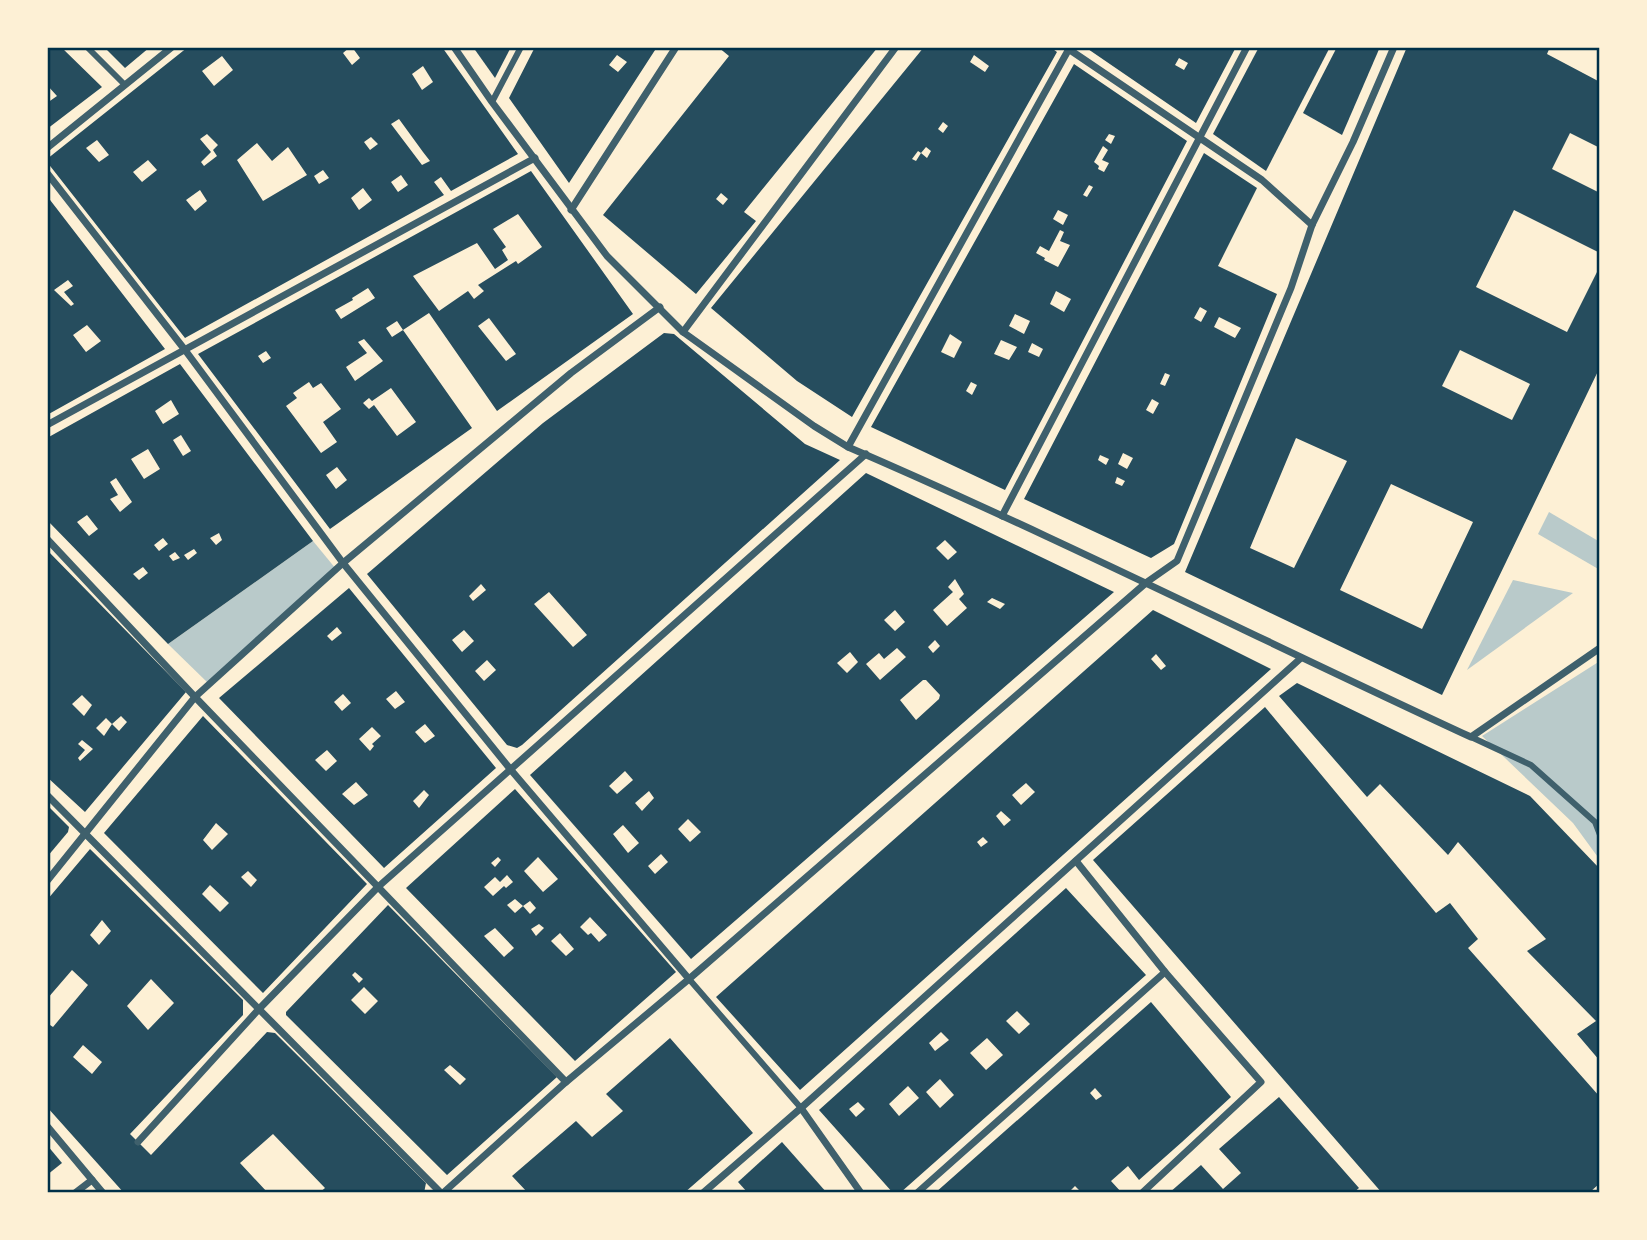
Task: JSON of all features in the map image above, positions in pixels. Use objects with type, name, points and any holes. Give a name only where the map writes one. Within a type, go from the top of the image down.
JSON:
[{"type":"street","points":[[87,47],[125,85]]},
{"type":"street","points":[[47,148],[172,47]]},
{"type":"street","points":[[454,47],[607,256],[683,332],[814,426],[848,447],[1147,582],[1301,658],[1531,765],[1595,822],[1600,835]]},
{"type":"street","points":[[492,102],[521,47]]},
{"type":"street","points":[[571,210],[676,47]]},
{"type":"street","points":[[683,332],[896,47]]},
{"type":"street","points":[[1002,516],[1247,47]]},
{"type":"street","points":[[47,795],[442,1193],[566,1082],[690,979],[1147,582],[1177,561],[1291,288],[1312,225],[1353,142],[1394,47]]},
{"type":"street","points":[[848,447],[1068,48],[1262,180],[1312,225]]},
{"type":"street","points":[[47,425],[535,158]]},
{"type":"street","points":[[47,173],[185,350],[343,563],[511,770],[801,1108],[861,1193]]},
{"type":"street","points":[[47,881],[195,697],[343,563],[571,373],[660,307]]},
{"type":"street","points":[[138,1142],[259,1009],[378,887],[866,454]]},
{"type":"street","points":[[47,538],[195,697],[566,1082]]},
{"type":"street","points":[[1471,737],[1600,648]]},
{"type":"street","points":[[702,1193],[801,1108],[1301,658]]},
{"type":"street","points":[[1076,861],[1165,972],[1262,1082],[1142,1193]]},
{"type":"street","points":[[917,1193],[1165,972]]},
{"type":"street","points":[[47,1126],[103,1193]]},
{"type":"street","points":[[75,1193],[92,1180]]},
{"type":"shaded area","points":[[1549,512],[1600,542],[1600,570],[1538,534]]},
{"type":"shaded area","points":[[313,541],[336,569],[209,684],[168,644]]},
{"type":"shaded area","points":[[1513,580],[1573,593],[1467,670]]},
{"type":"shaded area","points":[[1600,661],[1600,860],[1573,823],[1482,736]]},
{"type":"building","points":[[47,47],[61,47],[102,87],[47,129],[47,103],[57,96],[47,85]]},
{"type":"building","points":[[104,47],[150,47],[125,68]]},
{"type":"building","points":[[188,47],[350,47],[343,53],[352,65],[360,58],[352,47],[442,47],[518,154],[451,191],[441,177],[434,182],[444,195],[185,338],[47,159]],"holes":[[[222,56],[233,70],[214,86],[202,71]],[[423,66],[433,82],[422,90],[412,74]],[[399,119],[430,161],[422,165],[391,124]],[[207,134],[218,145],[213,150],[217,156],[204,166],[201,162],[211,152],[200,139]],[[371,137],[378,144],[370,150],[364,142]],[[97,140],[109,155],[99,162],[86,148]],[[257,143],[272,161],[288,147],[307,175],[263,201],[237,160]],[[148,160],[157,170],[142,182],[133,172]],[[323,170],[329,178],[319,184],[314,176]],[[401,175],[408,185],[398,192],[391,182]],[[363,188],[372,200],[359,210],[351,198]],[[200,190],[207,201],[195,211],[186,200]]]},
{"type":"building","points":[[473,47],[511,47],[495,78]]},
{"type":"building","points":[[535,47],[657,47],[569,183],[509,98]],"holes":[[[617,55],[627,62],[618,72],[609,65]]]},
{"type":"building","points":[[718,47],[878,47],[744,212],[756,221],[696,294],[603,215],[729,56]],"holes":[[[721,193],[728,199],[723,205],[716,199]]]},
{"type":"building","points":[[924,47],[1050,47],[1057,52],[852,417],[797,381],[711,308]],"holes":[[[974,55],[989,66],[985,72],[970,62]],[[943,122],[948,126],[943,133],[938,129]],[[926,147],[931,151],[927,158],[921,153]],[[918,151],[921,153],[916,161],[912,159]]]},
{"type":"building","points":[[1085,47],[1236,47],[1196,123]],"holes":[[[1179,58],[1188,63],[1184,70],[1175,65]]]},
{"type":"building","points":[[1259,47],[1330,47],[1266,171],[1213,134]]},
{"type":"building","points":[[1337,47],[1380,47],[1342,135],[1303,113]]},
{"type":"building","points":[[1407,47],[1550,47],[1547,54],[1600,82],[1600,148],[1570,133],[1552,169],[1600,193],[1600,253],[1514,210],[1476,287],[1567,332],[1600,266],[1600,367],[1442,695],[1185,572]],"holes":[[[1460,350],[1530,384],[1512,420],[1442,386]],[[1296,438],[1347,461],[1294,568],[1250,548]],[[1391,484],[1473,522],[1422,629],[1340,590]]]},
{"type":"building","points":[[1074,64],[1187,141],[1005,490],[871,427]],"holes":[[[1109,134],[1115,136],[1111,144],[1105,140]],[[1103,146],[1108,150],[1102,160],[1109,163],[1104,172],[1098,169],[1099,166],[1094,162]],[[1089,185],[1093,187],[1087,197],[1083,195]],[[1058,210],[1068,215],[1063,225],[1053,219]],[[1060,230],[1064,232],[1060,241],[1070,245],[1058,267],[1036,253],[1040,246],[1049,251]],[[1056,291],[1071,299],[1064,312],[1050,304]],[[1015,314],[1030,321],[1024,334],[1009,326]],[[950,334],[962,342],[954,358],[941,352]],[[1001,340],[1017,347],[1009,360],[994,354]],[[1032,343],[1043,349],[1039,357],[1028,352]],[[971,382],[977,385],[972,395],[966,391]]]},
{"type":"building","points":[[1204,153],[1257,188],[1218,266],[1277,294],[1174,544],[1151,558],[1024,499]],"holes":[[[1200,307],[1207,311],[1201,322],[1194,318]],[[1219,317],[1241,328],[1235,338],[1214,327]],[[1165,373],[1170,375],[1165,386],[1160,384]],[[1152,399],[1159,403],[1153,414],[1146,410]],[[1123,453],[1133,458],[1127,469],[1118,464]],[[1100,455],[1109,459],[1106,465],[1098,460]],[[1117,477],[1125,481],[1122,486],[1115,483]]]},
{"type":"building","points":[[531,171],[633,314],[497,411],[429,313],[403,330],[472,428],[330,529],[198,354]],"holes":[[[518,214],[542,247],[518,264],[516,261],[478,285],[484,291],[474,299],[468,291],[439,311],[413,276],[477,243],[495,269],[508,260],[502,250],[506,247],[493,229]],[[368,288],[375,298],[341,319],[335,310],[353,300],[352,298]],[[489,318],[516,354],[506,361],[478,326]],[[397,321],[403,330],[392,337],[386,328]],[[364,339],[383,361],[355,381],[346,367],[367,353],[358,342]],[[266,351],[271,358],[263,363],[258,356]],[[309,382],[313,388],[321,383],[341,409],[323,422],[337,442],[321,453],[286,406],[297,398],[293,393]],[[391,388],[416,422],[397,436],[374,405],[369,409],[363,403],[369,398],[372,401]],[[337,467],[347,480],[336,489],[326,475]]]},
{"type":"building","points":[[47,196],[165,349],[47,415]],"holes":[[[68,280],[73,286],[64,292],[74,304],[71,306],[54,290]],[[87,325],[101,341],[86,352],[73,335]]]},
{"type":"building","points":[[664,333],[674,334],[805,444],[840,460],[517,748],[507,745],[367,574],[543,423]],"holes":[[[481,584],[486,590],[473,601],[469,596]],[[549,592],[587,635],[573,647],[534,604]],[[464,630],[474,641],[462,652],[452,640]],[[487,660],[496,670],[484,681],[475,671]]]},
{"type":"building","points":[[180,364],[313,541],[168,644],[47,520],[47,438]],"holes":[[[171,400],[179,414],[163,424],[155,411]],[[181,435],[191,451],[183,456],[173,440]],[[148,449],[160,469],[144,479],[131,459]],[[116,478],[132,502],[120,512],[110,499],[118,495],[110,482]],[[87,515],[98,529],[89,536],[77,522]],[[219,533],[222,540],[216,545],[210,538]],[[163,538],[168,544],[159,551],[154,545]],[[194,549],[197,553],[188,560],[184,555]],[[175,552],[180,558],[173,561],[169,556]],[[143,567],[148,573],[139,580],[133,574]]]},
{"type":"building","points":[[866,473],[1114,592],[691,959],[530,775]],"holes":[[[945,540],[957,552],[948,560],[936,548]],[[955,579],[964,594],[959,599],[967,608],[947,626],[933,610],[953,592],[948,587]],[[992,598],[1005,604],[1000,609],[987,602]],[[895,610],[905,622],[895,631],[884,620]],[[935,640],[940,646],[933,653],[928,647]],[[897,648],[906,657],[880,680],[866,664],[879,653],[884,659]],[[850,652],[858,662],[847,673],[837,663]],[[923,680],[940,695],[916,720],[900,700]],[[625,771],[633,780],[617,794],[609,786]],[[649,791],[654,798],[642,811],[635,803]],[[688,819],[701,832],[690,842],[678,829]],[[623,825],[639,843],[628,853],[613,834]],[[661,854],[668,862],[655,874],[648,866]]]},
{"type":"building","points":[[47,550],[186,692],[85,812],[47,777]],"holes":[[[82,695],[92,705],[84,716],[72,704]],[[121,716],[127,722],[119,731],[112,724]],[[106,718],[112,724],[104,736],[96,728]],[[82,740],[93,749],[80,761],[78,758],[85,750],[78,744]]]},
{"type":"building","points":[[349,588],[496,768],[384,868],[219,698]],"holes":[[[337,627],[342,633],[332,641],[327,636]],[[396,691],[405,702],[395,709],[386,699]],[[343,694],[351,703],[342,711],[334,702]],[[425,724],[435,736],[425,743],[415,732]],[[372,727],[381,736],[372,744],[374,746],[370,751],[359,739]],[[327,750],[337,761],[326,771],[315,760]],[[356,782],[368,795],[354,805],[342,794]],[[424,790],[429,795],[419,808],[413,801]]]},
{"type":"building","points":[[1153,610],[1271,669],[800,1090],[716,997]],"holes":[[[1156,654],[1166,666],[1161,670],[1151,659]],[[1026,783],[1035,792],[1021,805],[1012,795]],[[1001,811],[1011,820],[1004,826],[996,816]],[[983,837],[988,842],[981,847],[977,842]]]},
{"type":"building","points":[[1297,683],[1530,796],[1600,869],[1600,1061],[1577,1034],[1596,1021],[1527,951],[1546,939],[1458,842],[1448,855],[1380,784],[1367,797],[1279,696]]},
{"type":"building","points":[[1265,707],[1436,913],[1450,903],[1478,939],[1468,948],[1600,1097],[1600,1183],[1589,1193],[1382,1193],[1093,860]]},
{"type":"building","points":[[203,716],[367,884],[263,993],[104,833]],"holes":[[[216,823],[228,834],[212,850],[203,840]],[[248,871],[257,880],[251,887],[241,877]],[[210,885],[229,903],[220,912],[202,894]]]},
{"type":"building","points":[[515,789],[676,972],[575,1061],[406,888]],"holes":[[[498,857],[501,860],[495,867],[491,863]],[[538,857],[558,879],[543,892],[524,871]],[[507,875],[513,882],[493,896],[484,887],[495,877],[500,882]],[[515,899],[523,906],[515,913],[507,905]],[[530,901],[536,908],[530,914],[523,906]],[[590,917],[607,935],[599,942],[591,933],[588,935],[580,927]],[[539,924],[544,928],[536,936],[531,929]],[[495,928],[514,948],[504,957],[484,936]],[[560,933],[574,949],[566,956],[551,941]]]},
{"type":"building","points":[[47,805],[69,827],[68,832],[47,857]]},
{"type":"building","points":[[90,849],[243,1000],[243,1015],[130,1134],[151,1155],[267,1032],[275,1033],[426,1183],[424,1193],[319,1193],[325,1188],[273,1134],[240,1163],[268,1193],[124,1193],[47,1107],[47,1023],[53,1027],[88,985],[72,970],[47,999],[47,900]],"holes":[[[102,920],[111,931],[99,945],[90,935]],[[151,979],[174,1003],[148,1030],[127,1006]],[[83,1045],[102,1062],[92,1074],[73,1057]]]},
{"type":"building","points":[[1066,888],[1146,975],[900,1193],[893,1193],[819,1110]],"holes":[[[1017,1011],[1030,1024],[1019,1034],[1006,1021]],[[941,1032],[949,1040],[935,1051],[929,1043]],[[987,1038],[1003,1055],[986,1070],[970,1053]],[[940,1079],[954,1095],[940,1108],[926,1092]],[[908,1086],[919,1098],[899,1116],[889,1104]],[[858,1102],[865,1109],[856,1117],[849,1109]]]},
{"type":"building","points":[[388,905],[557,1077],[447,1175],[286,1015]],"holes":[[[355,972],[363,979],[359,983],[352,975]],[[364,987],[378,1001],[365,1014],[351,1000]],[[450,1065],[466,1079],[460,1085],[444,1070]]]},
{"type":"building","points":[[1151,1002],[1231,1097],[1139,1180],[1128,1166],[1111,1181],[1122,1193],[1082,1193],[1075,1186],[1068,1193],[935,1193]],"holes":[[[1095,1088],[1102,1096],[1096,1100],[1090,1093]]]},
{"type":"building","points":[[670,1038],[753,1133],[684,1193],[528,1193],[512,1176],[576,1121],[592,1137],[623,1111],[606,1094]]},
{"type":"building","points":[[1279,1097],[1359,1188],[1353,1193],[1169,1193],[1201,1165],[1223,1189],[1241,1173],[1219,1149]]},
{"type":"building","points":[[782,1142],[827,1193],[748,1193],[738,1182]]},
{"type":"building","points":[[47,1145],[62,1163],[47,1175]]}]
